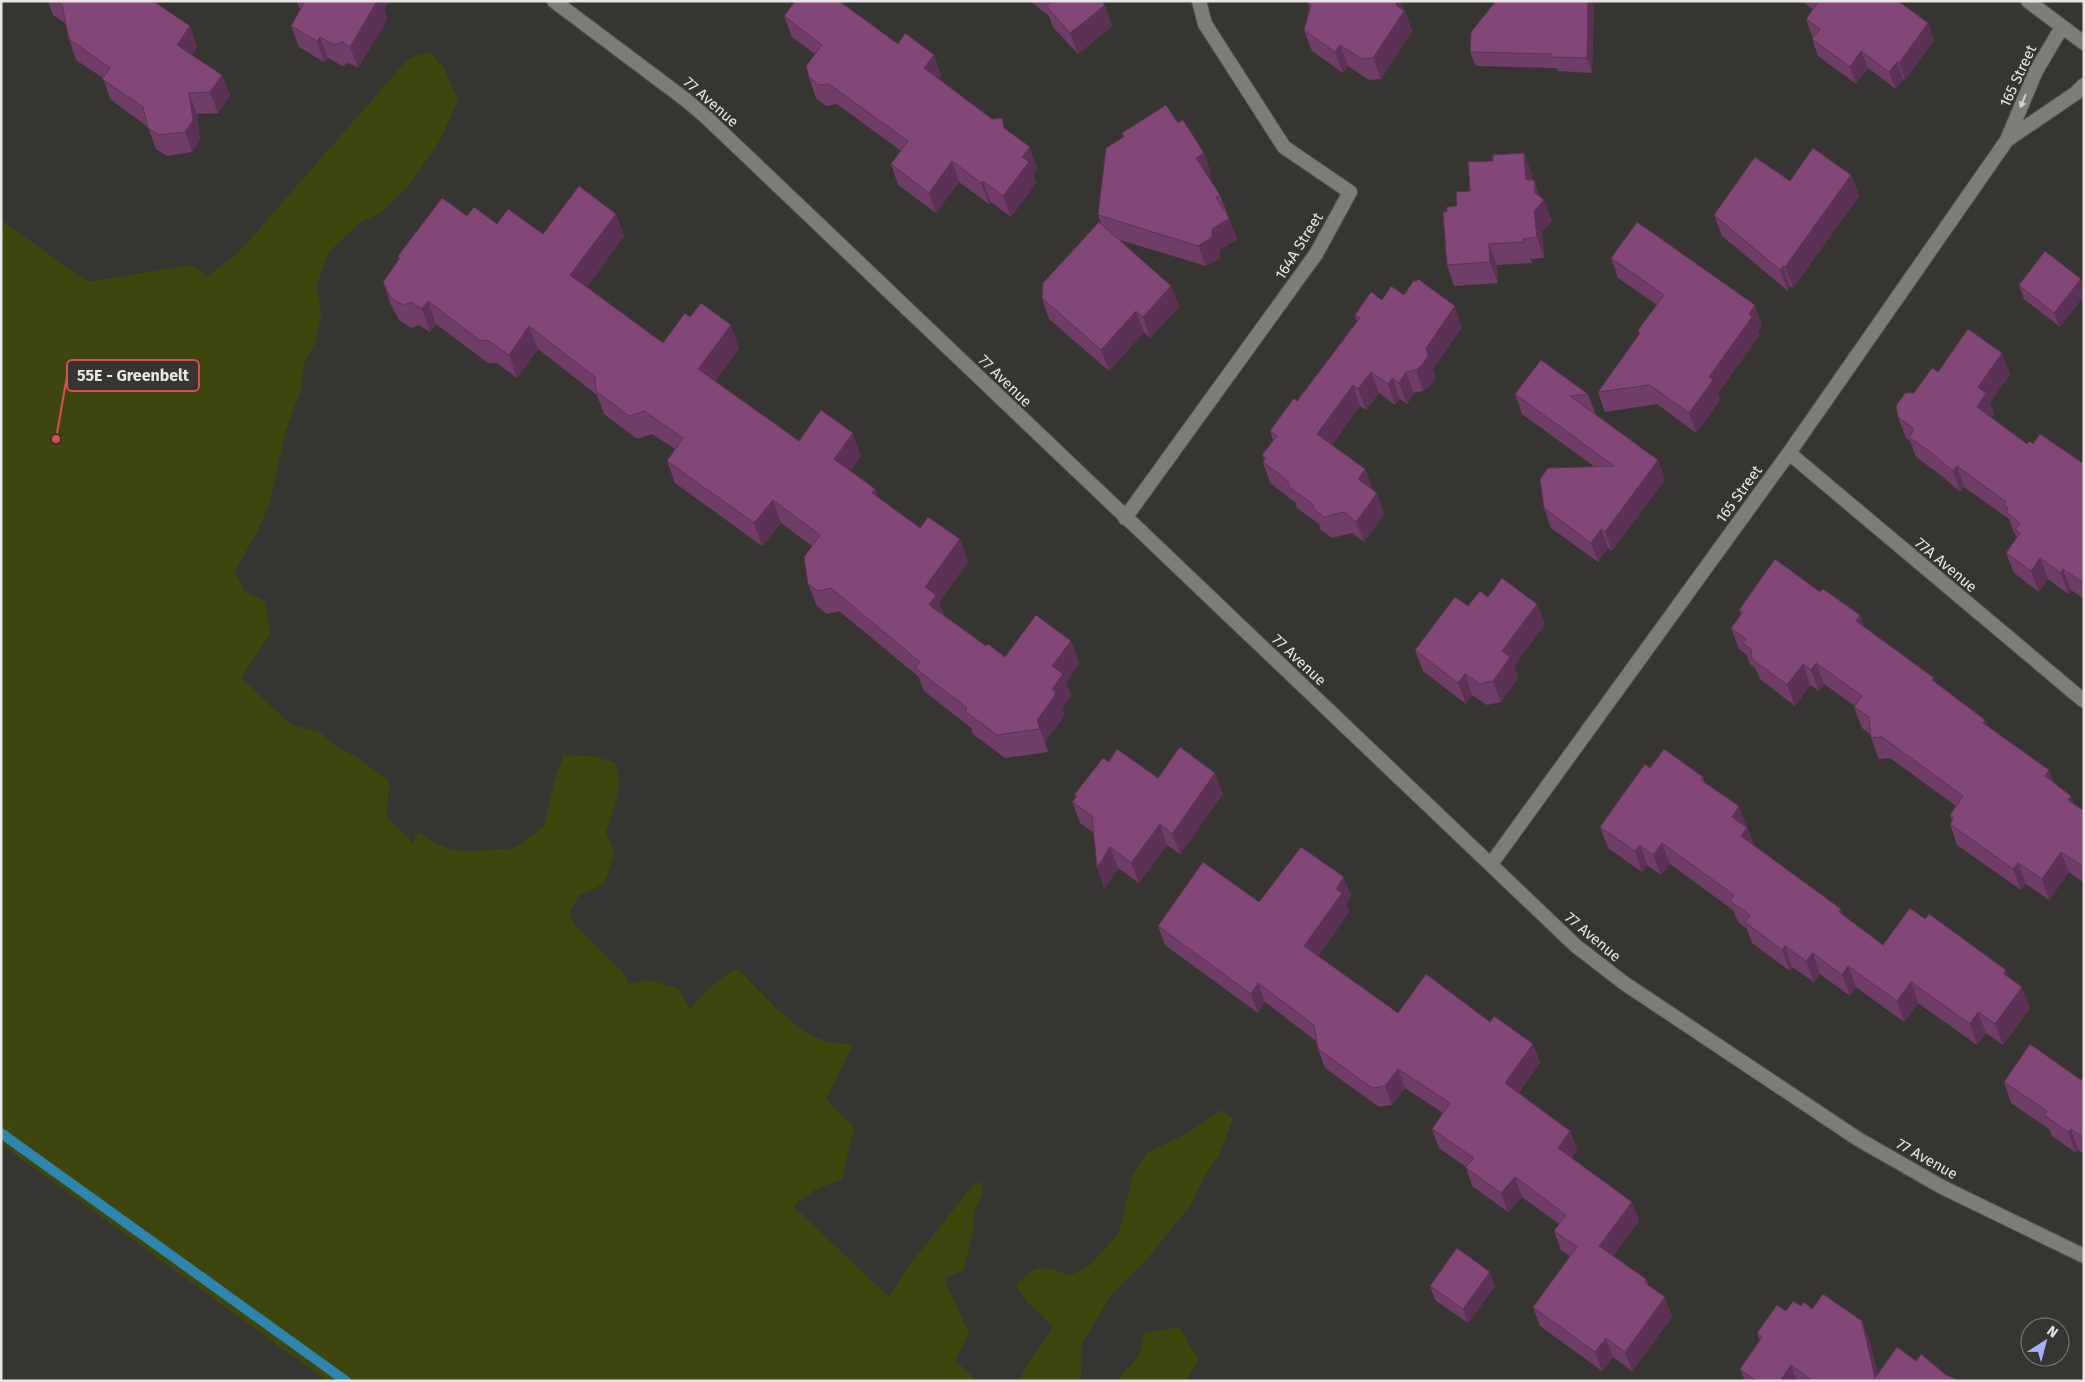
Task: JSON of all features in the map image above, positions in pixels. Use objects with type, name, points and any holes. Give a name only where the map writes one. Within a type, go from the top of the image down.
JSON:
[{"type":"street","name":"77 Avenue","points":[[554,1],[706,117],[1125,518],[1491,864],[1547,920],[1607,970],[1858,1138],[1942,1187],[2084,1256]]},
{"type":"street","name":"164A Street","points":[[1125,518],[1316,254],[1350,192],[1284,147],[1205,24],[1199,1]]},
{"type":"street","points":[[2028,1],[2084,43]]},
{"type":"street","name":"165 Street","points":[[1491,864],[1789,453],[2007,140],[2036,71],[2062,26]]},
{"type":"street","name":"165 Street","points":[[2007,140],[2076,93],[2084,85]]},
{"type":"street","name":"77A Avenue","points":[[1789,453],[2084,701]]},
{"type":"green space","points":[[430,52],[444,68],[458,100],[439,142],[410,184],[383,211],[358,224],[329,252],[317,285],[321,316],[316,341],[304,363],[301,389],[285,433],[270,502],[258,530],[235,571],[244,591],[265,601],[270,634],[241,678],[290,724],[319,732],[337,747],[355,756],[389,781],[387,817],[413,843],[418,832],[435,843],[451,849],[467,851],[509,849],[519,845],[544,826],[554,782],[564,755],[592,756],[615,762],[620,779],[615,804],[606,832],[614,855],[604,884],[579,895],[570,911],[573,923],[621,970],[629,984],[647,980],[678,988],[690,1009],[709,988],[736,968],[781,1013],[811,1035],[837,1043],[853,1044],[826,1099],[854,1127],[842,1179],[815,1190],[793,1206],[889,1297],[908,1267],[973,1185],[983,1182],[982,1194],[974,1212],[973,1231],[964,1270],[946,1277],[946,1284],[969,1333],[955,1360],[977,1381],[327,1381],[1,1144],[1,220],[88,282],[192,265],[208,276],[239,252],[407,60]]},
{"type":"green space","points":[[1222,1110],[1233,1119],[1219,1155],[1203,1179],[1191,1205],[1147,1259],[1109,1298],[1082,1344],[1081,1381],[1019,1381],[1027,1365],[1053,1327],[1029,1304],[1016,1285],[1030,1273],[1041,1268],[1070,1275],[1088,1267],[1119,1233],[1133,1173],[1148,1152],[1184,1135]]},
{"type":"green space","points":[[1179,1327],[1199,1360],[1185,1381],[1116,1381],[1139,1356],[1144,1333]]},
{"type":"building","points":[[56,1],[153,1],[190,26],[177,45],[222,75],[210,92],[189,93],[193,120],[185,132],[159,135],[148,128],[143,107],[102,79],[110,68],[69,39],[62,5]]},
{"type":"building","points":[[305,1],[377,1],[350,47],[342,42],[334,45],[320,37],[317,41],[291,26]]},
{"type":"building","points":[[795,1],[839,1],[898,44],[905,33],[934,55],[924,68],[992,119],[1002,118],[1004,128],[1030,147],[1022,157],[1029,162],[1003,196],[983,181],[981,183],[952,161],[929,193],[891,164],[908,141],[829,84],[819,85],[809,77],[806,66],[822,45],[784,16]]},
{"type":"building","points":[[1051,1],[1102,1],[1105,5],[1070,33],[1046,6]]},
{"type":"building","points":[[1309,1],[1398,1],[1396,5],[1404,11],[1373,58],[1362,59],[1340,45],[1335,52],[1304,30],[1311,5],[1308,3]]},
{"type":"building","points":[[1496,1],[1588,1],[1587,58],[1552,57],[1552,54],[1470,52],[1471,32]]},
{"type":"building","points":[[1819,1],[1898,1],[1928,23],[1899,63],[1897,62],[1889,72],[1861,51],[1850,67],[1812,39],[1820,29],[1806,19]]},
{"type":"building","points":[[1166,105],[1178,123],[1183,120],[1204,153],[1196,158],[1220,195],[1216,197],[1229,218],[1212,229],[1212,237],[1198,246],[1098,215],[1106,148],[1124,137],[1122,133]]},
{"type":"building","points":[[1813,148],[1851,175],[1785,267],[1783,266],[1780,270],[1714,215],[1755,157],[1790,181]]},
{"type":"building","points":[[1524,153],[1526,180],[1534,180],[1535,193],[1544,200],[1534,211],[1537,237],[1523,239],[1524,242],[1489,244],[1490,262],[1447,265],[1443,212],[1447,212],[1447,207],[1457,206],[1456,192],[1470,191],[1468,162],[1493,161],[1493,155]]},
{"type":"building","points":[[579,186],[616,214],[570,275],[663,343],[685,313],[690,317],[701,303],[731,325],[698,369],[799,441],[821,410],[853,433],[834,459],[875,489],[872,493],[920,528],[928,517],[960,539],[925,587],[936,595],[929,605],[986,646],[988,644],[1005,657],[1036,615],[1071,641],[1052,666],[1063,674],[1052,689],[1056,692],[1054,697],[1037,720],[1040,729],[997,735],[965,711],[967,708],[915,668],[920,662],[831,588],[818,591],[808,584],[804,557],[820,535],[773,500],[754,523],[667,461],[683,438],[644,411],[629,416],[596,391],[595,377],[529,326],[509,355],[489,341],[479,340],[428,301],[422,309],[411,302],[403,305],[391,298],[383,282],[400,258],[398,256],[442,198],[467,216],[474,207],[497,224],[508,209],[543,234]]},
{"type":"building","points":[[1099,222],[1171,286],[1143,317],[1136,311],[1101,350],[1042,298],[1043,283]]},
{"type":"building","points":[[1637,222],[1755,305],[1749,314],[1752,317],[1709,377],[1713,380],[1689,413],[1650,385],[1598,392],[1640,333],[1638,330],[1664,295],[1611,258]]},
{"type":"building","points":[[2045,251],[2081,279],[2054,313],[2019,285]]},
{"type":"building","points":[[1418,279],[1455,306],[1426,348],[1428,356],[1422,365],[1416,370],[1406,372],[1399,383],[1392,378],[1388,384],[1371,372],[1358,389],[1353,385],[1317,434],[1365,469],[1358,479],[1377,493],[1356,522],[1344,512],[1324,517],[1314,509],[1313,504],[1289,487],[1288,481],[1263,462],[1266,458],[1262,455],[1277,436],[1270,431],[1294,398],[1297,401],[1360,318],[1355,315],[1371,292],[1382,300],[1391,286],[1404,295],[1414,280],[1416,282]]},
{"type":"building","points":[[1968,329],[2002,353],[1978,387],[1986,393],[1977,407],[2027,444],[2030,441],[2033,444],[2040,434],[2084,464],[2084,583],[2063,569],[2061,573],[2040,558],[2031,571],[2006,553],[2020,533],[2015,530],[2020,523],[2006,512],[2008,508],[2004,505],[2006,502],[1957,466],[1953,471],[1909,437],[1914,429],[1898,417],[1896,406],[1905,393],[1914,393],[1932,368],[1938,372]]},
{"type":"building","points":[[1541,360],[1588,394],[1570,396],[1658,460],[1605,532],[1601,529],[1591,543],[1544,508],[1540,479],[1548,468],[1614,466],[1515,394]]},
{"type":"building","points":[[1775,559],[1820,592],[1823,589],[1860,615],[1856,621],[1934,678],[1932,680],[1985,720],[1983,723],[2049,770],[2045,776],[2071,796],[2068,800],[2084,811],[2084,867],[2061,852],[2042,879],[2018,863],[2013,869],[1950,824],[1954,818],[1950,815],[1963,796],[1882,737],[1871,738],[1869,717],[1854,707],[1862,696],[1816,663],[1811,670],[1803,664],[1787,685],[1752,659],[1751,649],[1743,643],[1746,639],[1731,628],[1743,612],[1739,610]]},
{"type":"building","points":[[1502,578],[1537,604],[1502,651],[1510,657],[1493,681],[1480,684],[1465,674],[1458,683],[1415,650],[1455,597],[1468,606],[1480,591],[1488,597]]},
{"type":"building","points":[[1180,747],[1215,773],[1172,834],[1160,824],[1131,863],[1110,847],[1097,868],[1092,816],[1072,802],[1077,796],[1074,795],[1103,758],[1109,762],[1117,749],[1158,778]]},
{"type":"building","points":[[1664,749],[1703,777],[1701,780],[1739,806],[1732,817],[1747,828],[1741,836],[1841,909],[1839,912],[1883,945],[1910,908],[1925,919],[1929,914],[2006,970],[2004,974],[2022,987],[1995,1024],[1978,1012],[1970,1024],[1911,982],[1897,1001],[1848,966],[1842,975],[1813,953],[1806,961],[1785,946],[1782,950],[1745,922],[1750,915],[1730,901],[1734,895],[1662,843],[1653,855],[1640,845],[1635,851],[1600,827],[1645,764],[1650,768]]},
{"type":"building","points":[[1301,847],[1344,877],[1336,889],[1342,893],[1304,946],[1398,1013],[1426,974],[1490,1022],[1494,1016],[1533,1044],[1505,1083],[1570,1131],[1558,1148],[1632,1202],[1599,1246],[1646,1279],[1644,1282],[1665,1297],[1625,1352],[1606,1338],[1595,1352],[1533,1307],[1577,1247],[1554,1231],[1566,1215],[1515,1177],[1501,1193],[1465,1167],[1474,1158],[1432,1129],[1450,1103],[1398,1069],[1385,1086],[1372,1088],[1318,1049],[1314,1025],[1258,983],[1251,994],[1158,926],[1203,862],[1259,902]]},
{"type":"building","points":[[2030,1044],[2081,1080],[2084,1076],[2084,1138],[2071,1129],[2068,1132],[2044,1115],[2047,1111],[2004,1082]]},
{"type":"building","points":[[1457,1248],[1490,1272],[1463,1309],[1430,1286]]},
{"type":"building","points":[[1823,1294],[1862,1321],[1875,1378],[1897,1347],[1916,1361],[1921,1354],[1946,1375],[1961,1381],[1813,1381],[1791,1365],[1780,1381],[1756,1381],[1740,1369],[1762,1337],[1757,1333],[1777,1305],[1786,1311],[1793,1301],[1801,1306],[1804,1302],[1812,1309]]},
{"type":"waterway","points":[[1,1133],[346,1381]]},
{"type":"place","name":"55E - Greenbelt","points":[[56,439]]}]
